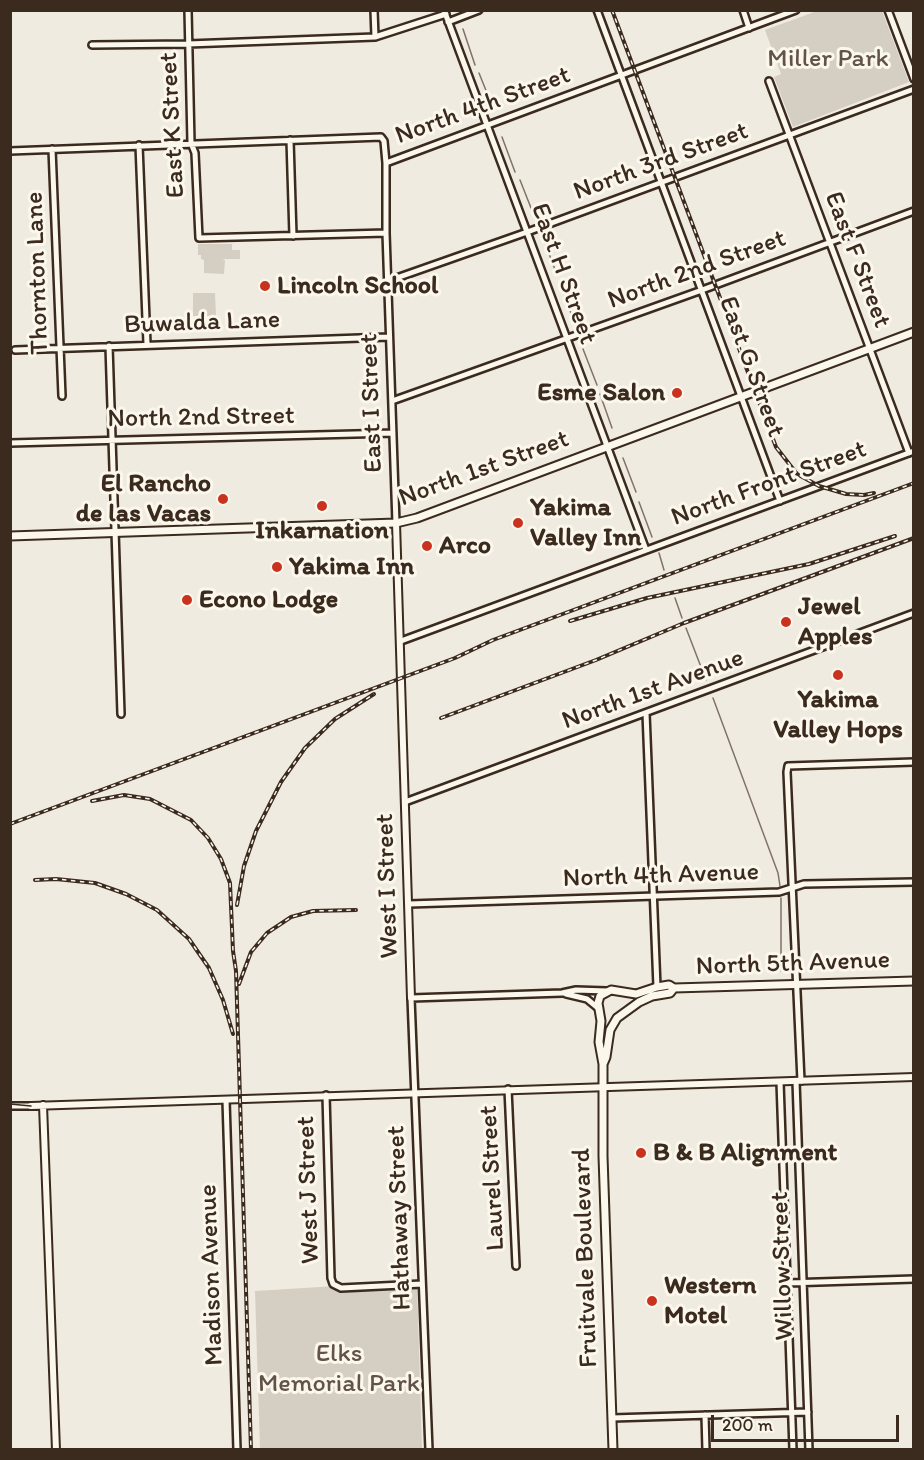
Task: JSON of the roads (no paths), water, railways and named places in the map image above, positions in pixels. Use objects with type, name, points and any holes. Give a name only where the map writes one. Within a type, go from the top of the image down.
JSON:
[{"type":"main road","name":"North 1st Street","points":[[10,536],[396,524],[914,332]]},
{"type":"main road","name":"North 5th Avenue","points":[[620,993],[636,994],[657,987],[669,986],[674,988],[914,981]]},
{"type":"main road","name":"North 5th Avenue","points":[[624,1012],[652,996],[670,993],[674,988]]},
{"type":"main road","points":[[599,1011],[608,1018],[617,1018],[624,1012],[626,1004],[620,993],[607,991]]},
{"type":"main road","name":"Fruitvale Boulevard","points":[[607,991],[600,996],[599,1042],[603,1064],[603,1156],[613,1449]]},
{"type":"main road","name":"Fruitvale Boulevard","points":[[603,1064],[610,1030],[617,1018]]},
{"type":"street","name":"East K Street","points":[[188,10],[191,143],[195,153],[199,238],[293,236]]},
{"type":"street","points":[[374,10],[375,37]]},
{"type":"street","points":[[448,22],[478,10]]},
{"type":"street","name":"East G Street","points":[[597,10],[780,501]]},
{"type":"street","points":[[743,10],[749,28]]},
{"type":"street","name":"North 4th Street","points":[[10,151],[381,137],[384,141],[386,163],[796,10]]},
{"type":"street","points":[[888,10],[914,79]]},
{"type":"street","points":[[92,45],[375,37],[445,12]]},
{"type":"street","name":"East H Street","points":[[445,12],[646,550]]},
{"type":"street","name":"East F Street","points":[[770,81],[911,452]]},
{"type":"street","name":"North 3rd Street","points":[[388,281],[662,183],[914,89]]},
{"type":"street","points":[[290,140],[293,236],[386,233]]},
{"type":"street","points":[[139,146],[147,344]]},
{"type":"street","name":"Thornton Lane","points":[[52,149],[62,396]]},
{"type":"street","name":"East I Street","points":[[386,163],[389,337],[402,678]]},
{"type":"street","name":"North 2nd Street","points":[[392,401],[914,211]]},
{"type":"street","name":"Buwalda Lane","points":[[15,350],[389,337]]},
{"type":"street","points":[[109,346],[117,532],[121,714]]},
{"type":"street","name":"North 2nd Street","points":[[10,443],[393,433]]},
{"type":"street","name":"North Front Street","points":[[401,640],[911,452]]},
{"type":"street","name":"North 1st Avenue","points":[[405,802],[914,613]]},
{"type":"street","name":"West I Street","points":[[402,678],[415,1093]]},
{"type":"street","points":[[646,713],[657,987]]},
{"type":"street","name":"Willow Street","points":[[809,1449],[802,1282],[798,984],[787,772],[788,766],[914,762]]},
{"type":"street","name":"North 4th Avenue","points":[[409,904],[779,892],[804,884],[914,882]]},
{"type":"street","points":[[411,998],[562,993],[576,990],[607,991]]},
{"type":"street","points":[[562,993],[587,999],[599,1011]]},
{"type":"street","points":[[10,1106],[914,1077]]},
{"type":"street","name":"Willow Street","points":[[780,1082],[793,1449]]},
{"type":"street","name":"Laurel Street","points":[[508,1089],[516,1266]]},
{"type":"street","name":"Hathaway Street","points":[[415,1093],[429,1449]]},
{"type":"street","name":"West J Street","points":[[326,1095],[330,1268],[333,1284],[341,1288],[422,1284]]},
{"type":"street","name":"Madison Avenue","points":[[226,1100],[237,1449]]},
{"type":"street","points":[[44,1105],[56,1449]]},
{"type":"street","points":[[787,1283],[914,1279]]},
{"type":"street","points":[[612,1418],[808,1412]]},
{"type":"street","points":[[705,1415],[706,1449]]},
{"type":"waterway","points":[[463,29],[475,65]]},
{"type":"waterway","points":[[479,73],[493,108]]},
{"type":"waterway","points":[[502,137],[515,172]]},
{"type":"waterway","points":[[520,180],[533,213]]},
{"type":"waterway","points":[[545,243],[557,275]]},
{"type":"waterway","points":[[561,285],[574,322]]},
{"type":"waterway","points":[[583,349],[597,385]]},
{"type":"waterway","points":[[600,394],[612,428]]},
{"type":"waterway","points":[[623,458],[636,492]]},
{"type":"waterway","points":[[639,502],[652,537]]},
{"type":"waterway","points":[[659,553],[664,570]]},
{"type":"waterway","points":[[675,598],[682,618]]},
{"type":"waterway","points":[[686,628],[706,680]]},
{"type":"waterway","points":[[713,698],[778,873],[780,886]]},
{"type":"waterway","points":[[781,898],[781,971]]},
{"type":"tram line","points":[[10,1104],[31,1106]]},
{"type":"railway","points":[[612,10],[776,447],[797,474],[819,486],[846,494],[874,493]]},
{"type":"railway","points":[[10,824],[914,483]]},
{"type":"railway","points":[[570,621],[647,598],[809,564],[895,536]]},
{"type":"railway","points":[[441,718],[596,660],[684,623],[914,538]]},
{"type":"railway","points":[[237,905],[244,866],[256,831],[281,782],[305,748],[335,719],[374,694]]},
{"type":"railway","points":[[92,801],[124,795],[150,799],[191,820],[208,838],[221,859],[230,883],[236,971],[251,1450]]},
{"type":"railway","points":[[35,880],[56,879],[95,883],[126,894],[157,910],[189,939],[209,968],[223,1000],[233,1034]]},
{"type":"railway","points":[[239,984],[251,952],[267,933],[291,917],[313,911],[356,910]]},
{"type":"place","name":"Lincoln School","points":[[265,286]]},
{"type":"place","name":"Esme Salon","points":[[677,393]]},
{"type":"place","name":"El Rancho de las Vacas","points":[[223,499]]},
{"type":"place","name":"Inkarnation","points":[[322,506]]},
{"type":"place","name":"Yakima Valley Inn","points":[[518,523]]},
{"type":"place","name":"Arco","points":[[427,546]]},
{"type":"place","name":"Yakima Inn","points":[[277,567]]},
{"type":"place","name":"Econo Lodge","points":[[187,600]]},
{"type":"place","name":"Jewel Apples","points":[[786,622]]},
{"type":"place","name":"Yakima Valley Hops","points":[[838,675]]},
{"type":"place","name":"B & B Alignment","points":[[641,1153]]},
{"type":"place","name":"Western Motel","points":[[652,1301]]},
{"type":"park label","name":"Miller Park","points":[[828,59]]},
{"type":"park label","name":"Elks Memorial Park","points":[[339,1369]]}]
